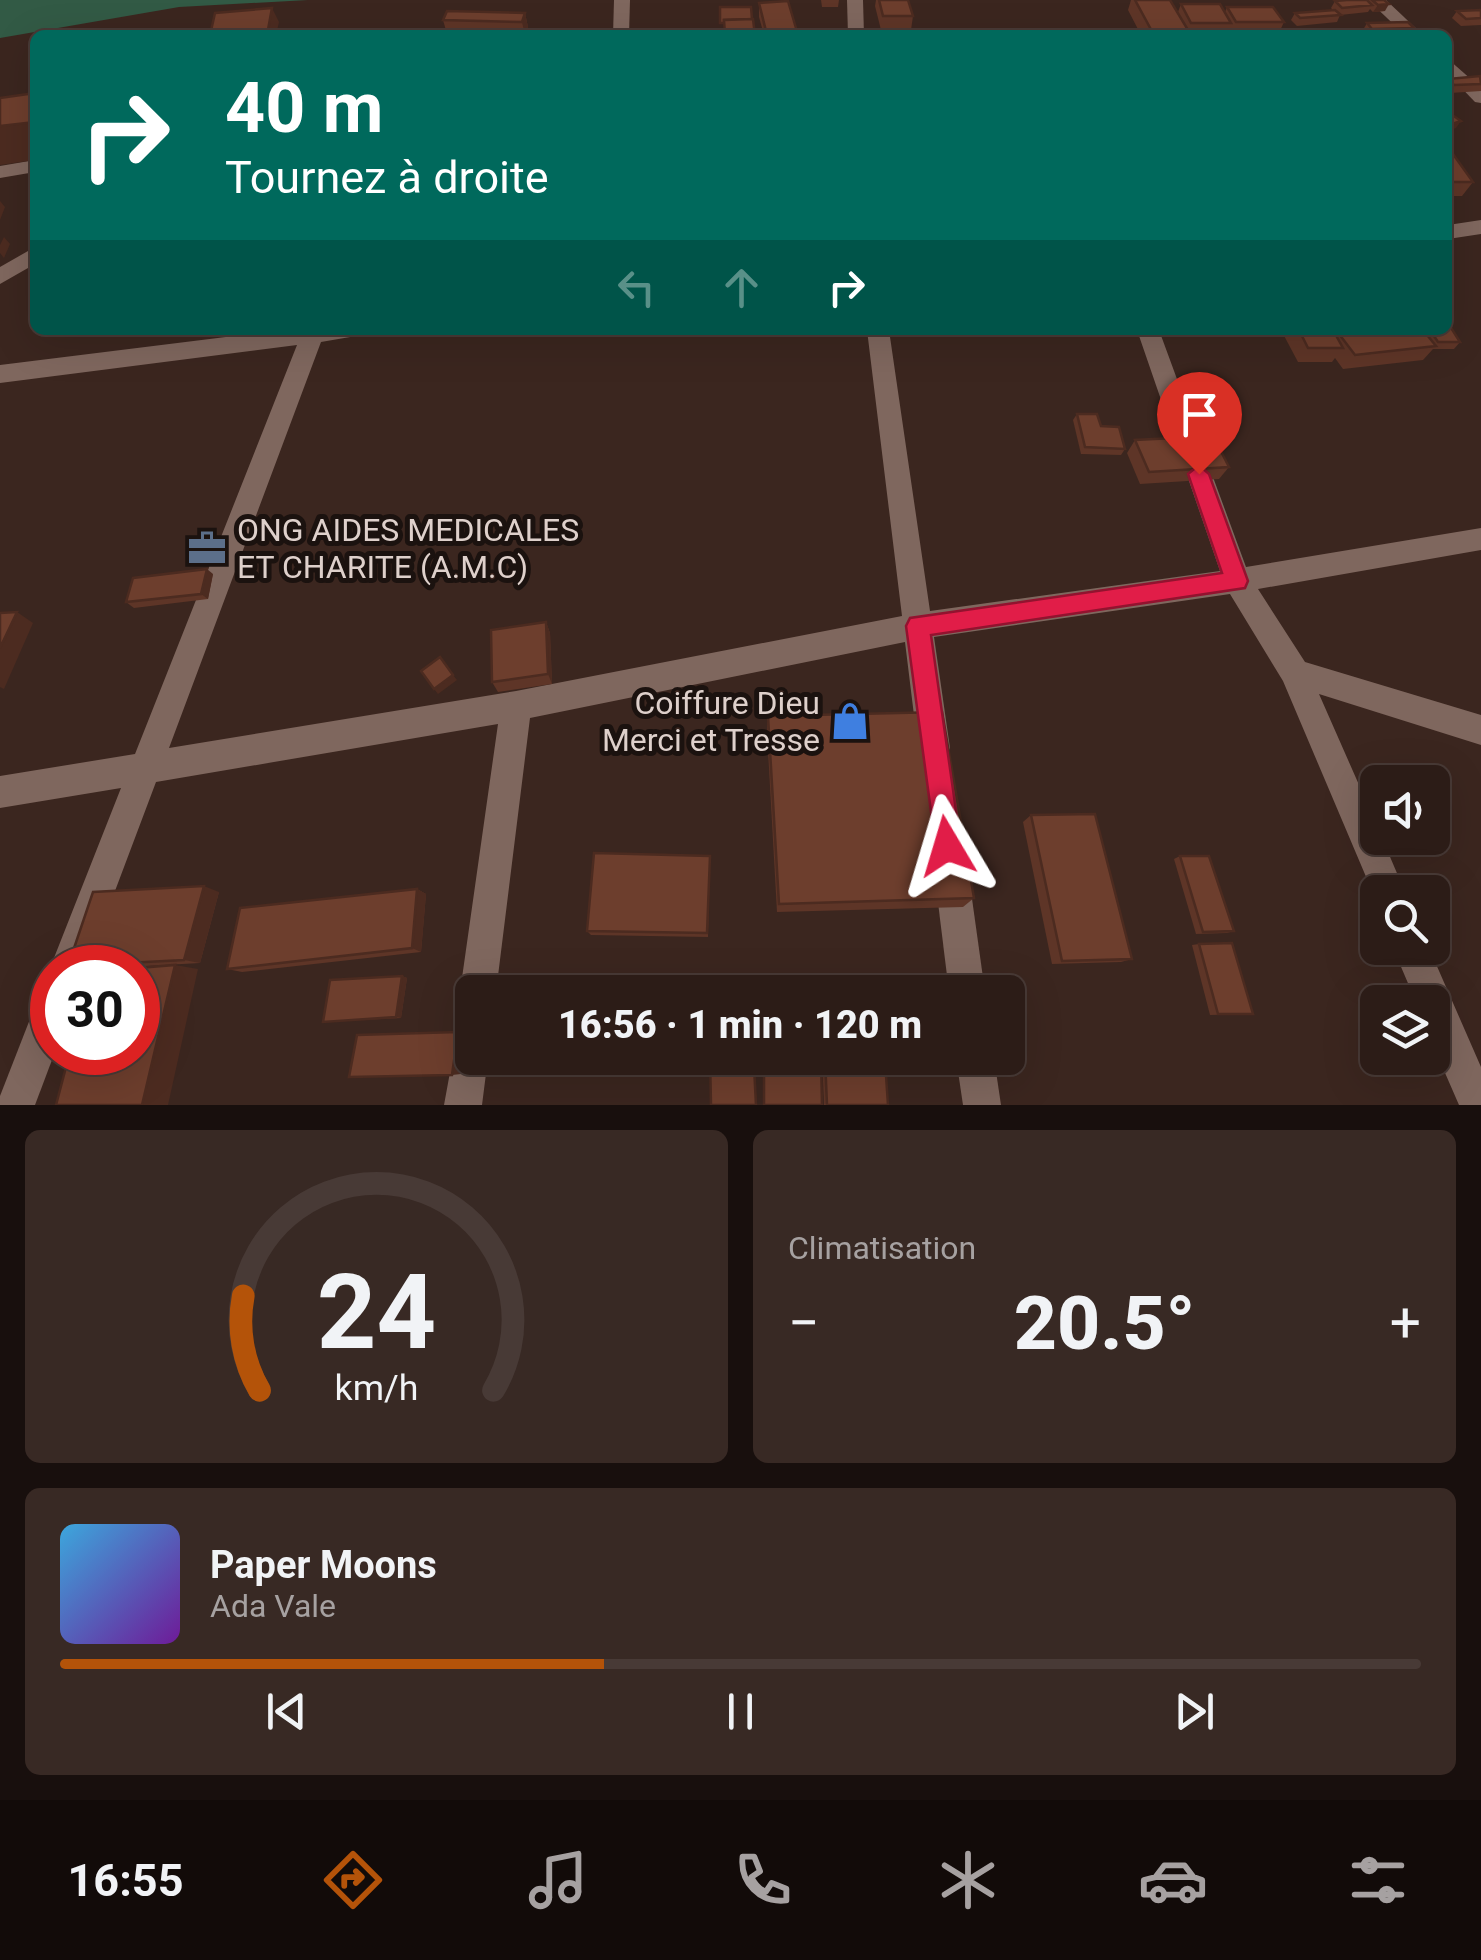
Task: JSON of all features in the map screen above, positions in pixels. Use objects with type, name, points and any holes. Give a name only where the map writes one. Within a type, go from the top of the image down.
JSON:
[{"type":"street","points":[[621,30],[622,0]]},
{"type":"street","points":[[855,0],[856,30]]},
{"type":"street","points":[[1376,0],[1410,30]]},
{"type":"street","points":[[1452,66],[1481,66]]},
{"type":"street","points":[[1452,69],[1481,98]]},
{"type":"street","points":[[0,172],[30,167]]},
{"type":"street","points":[[1452,231],[1481,227]]},
{"type":"street","points":[[0,277],[30,257]]},
{"type":"street","points":[[0,374],[292,335]]},
{"type":"street","points":[[77,945],[313,335]]},
{"type":"street","points":[[879,335],[939,780]]},
{"type":"street","points":[[1150,335],[1237,581],[1294,673],[1381,875]]},
{"type":"street","points":[[0,792],[516,706],[918,626],[1237,581],[1481,538]]},
{"type":"street","points":[[1294,673],[1481,730]]},
{"type":"street","points":[[480,975],[516,706]]},
{"type":"street","points":[[946,838],[965,975]]},
{"type":"street","points":[[1418,965],[1478,1105]]},
{"type":"street","points":[[16,1105],[30,1068]]},
{"type":"street","points":[[463,1105],[467,1075]]},
{"type":"street","points":[[978,1075],[982,1105]]},
{"type":"green space","points":[[0,0],[308,0],[179,7],[0,38]]},
{"type":"building","points":[[879,0],[908,0],[913,16],[883,16]]},
{"type":"building","points":[[1135,0],[1170,0],[1188,30],[1151,30]]},
{"type":"building","points":[[1367,0],[1372,5],[1342,8],[1335,1]]},
{"type":"building","points":[[788,1],[797,30],[766,30],[759,3]]},
{"type":"building","points":[[1181,4],[1220,4],[1231,23],[1191,23]]},
{"type":"building","points":[[720,7],[751,7],[752,19],[720,23]]},
{"type":"building","points":[[1227,7],[1273,7],[1284,22],[1236,22]]},
{"type":"building","points":[[272,8],[268,30],[211,30],[215,13]]},
{"type":"building","points":[[1335,10],[1341,15],[1300,18],[1295,13]]},
{"type":"building","points":[[1481,10],[1481,18],[1466,19],[1457,11]]},
{"type":"building","points":[[447,11],[525,13],[522,22],[443,20]]},
{"type":"building","points":[[753,19],[754,30],[725,30],[724,20]]},
{"type":"building","points":[[1408,22],[1414,28],[1372,29],[1367,23]]},
{"type":"building","points":[[1480,76],[1481,84],[1454,85],[1452,79]]},
{"type":"building","points":[[30,94],[30,123],[0,126],[0,98]]},
{"type":"building","points":[[1452,153],[1473,182],[1452,182]]},
{"type":"building","points":[[1452,329],[1460,342],[1438,342],[1433,335],[1452,335]]},
{"type":"building","points":[[1302,335],[1336,335],[1343,348],[1308,348]]},
{"type":"building","points":[[1340,335],[1427,335],[1436,346],[1355,355]]},
{"type":"building","points":[[1077,414],[1097,414],[1101,426],[1119,427],[1125,449],[1085,447]]},
{"type":"building","points":[[1213,436],[1229,467],[1149,472],[1135,440]]},
{"type":"building","points":[[207,569],[201,594],[126,602],[133,578]]},
{"type":"building","points":[[17,612],[0,648],[0,613]]},
{"type":"building","points":[[546,622],[548,674],[492,682],[491,630]]},
{"type":"building","points":[[440,657],[453,675],[434,689],[421,671]]},
{"type":"building","points":[[942,712],[974,898],[779,904],[768,716]]},
{"type":"building","points":[[1095,814],[1132,959],[1062,961],[1031,815]]},
{"type":"building","points":[[594,853],[710,856],[707,933],[587,931]]},
{"type":"building","points":[[1180,856],[1209,856],[1234,931],[1203,932]]},
{"type":"building","points":[[204,886],[184,960],[160,961],[160,945],[75,945],[93,892]]},
{"type":"building","points":[[417,889],[412,948],[227,969],[240,908]]},
{"type":"building","points":[[1232,943],[1253,1014],[1218,1014],[1199,944]]},
{"type":"building","points":[[175,965],[160,1029],[160,966]]},
{"type":"building","points":[[402,976],[396,1017],[323,1022],[330,980]]},
{"type":"building","points":[[455,1032],[452,1075],[349,1077],[357,1035]]},
{"type":"building","points":[[64,1075],[149,1075],[142,1105],[56,1105]]},
{"type":"building","points":[[710,1075],[754,1075],[756,1105],[711,1105]]},
{"type":"building","points":[[764,1075],[821,1075],[822,1105],[764,1105]]},
{"type":"building","points":[[826,1075],[886,1075],[888,1105],[827,1105]]},
{"type":"place","name":"ONG AIDES MEDICALES ET CHARITE (A.M.C)","points":[[207,548]]},
{"type":"place","name":"Coiffure Dieu Merci et Tresse","points":[[850,721]]},
{"type":"route","points":[[947,846],[918,626],[1237,581],[1199,474]]}]
